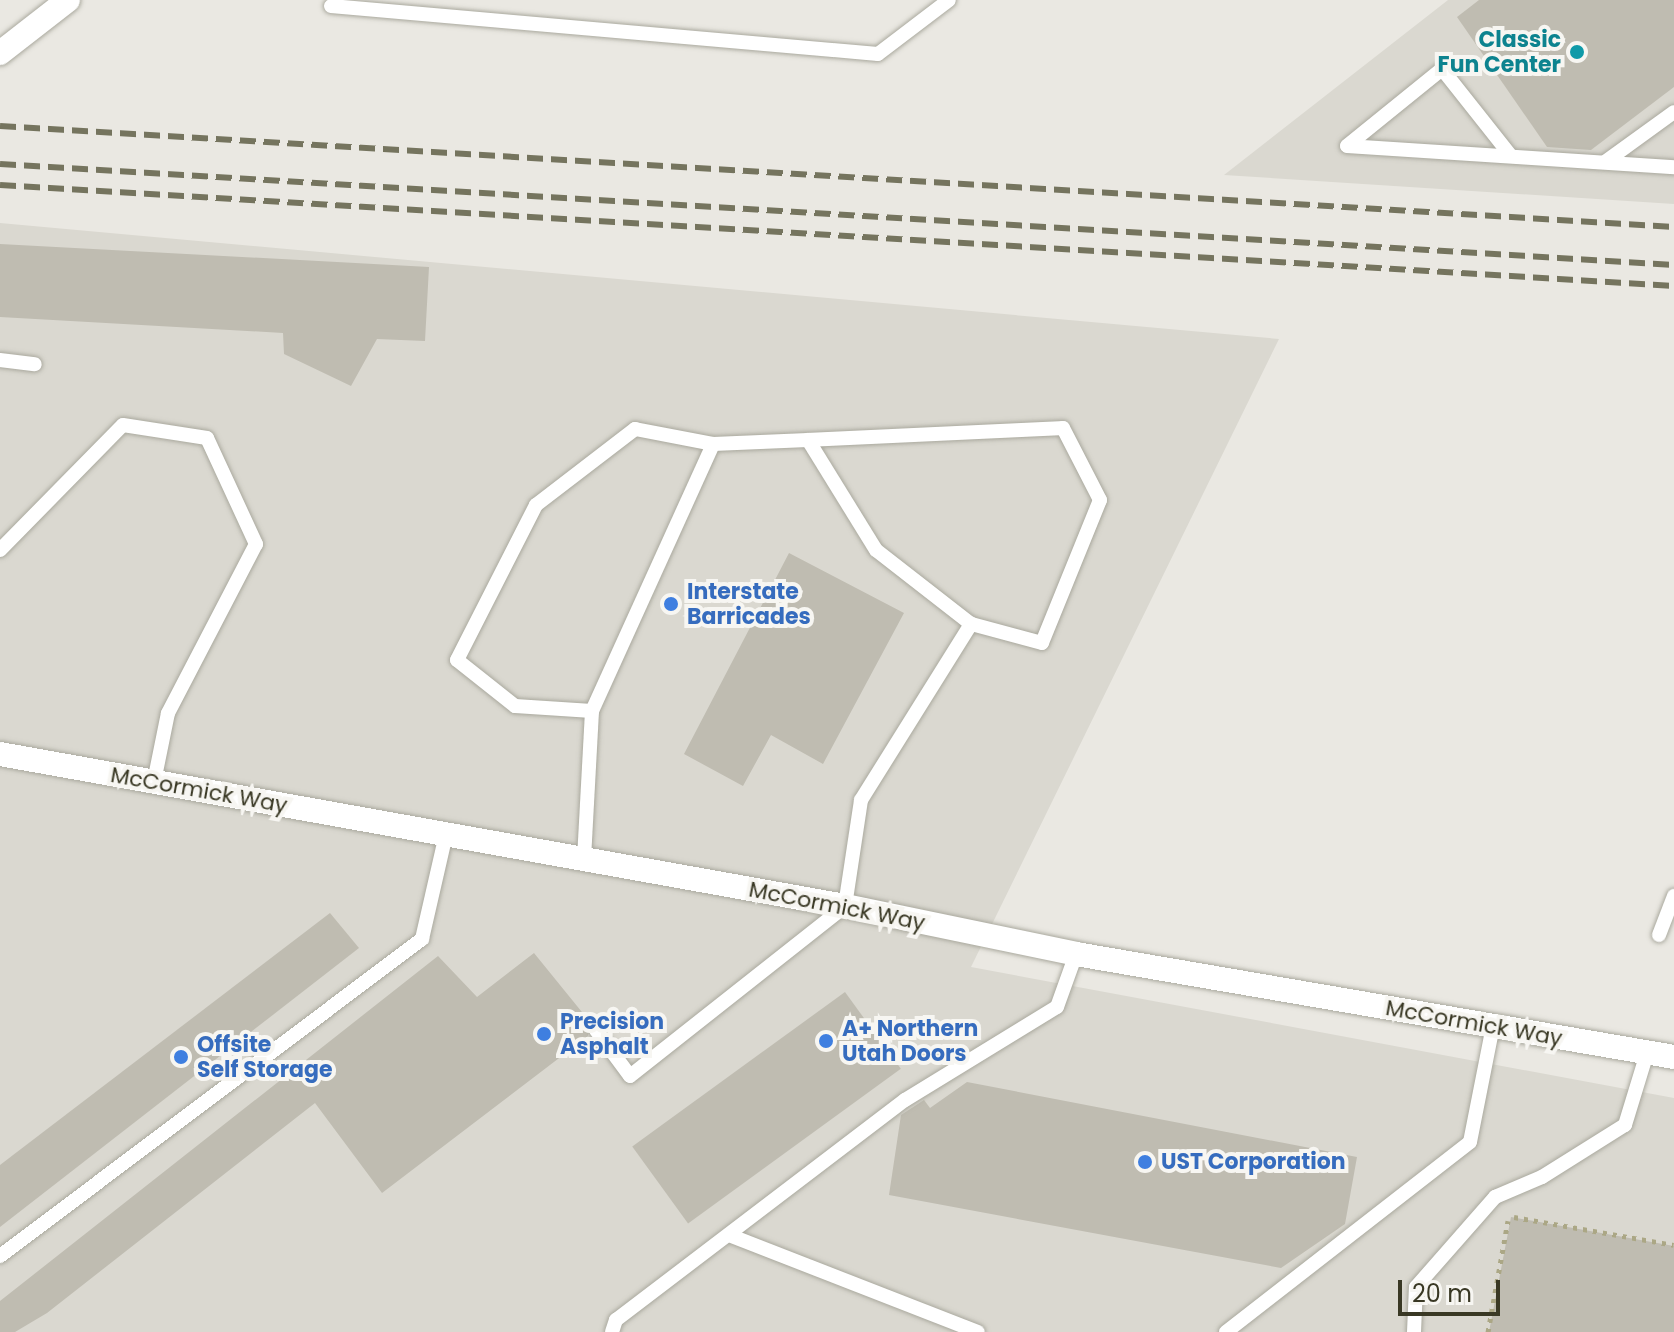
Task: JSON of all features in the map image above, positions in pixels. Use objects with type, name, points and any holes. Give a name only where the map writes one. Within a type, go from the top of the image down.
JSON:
[{"type":"street","points":[[0,53],[68,0]]},
{"type":"street","name":"McCormick Way","points":[[0,754],[845,906],[1076,954],[1674,1057]]},
{"type":"lane","points":[[331,6],[878,54],[949,0]]},
{"type":"lane","points":[[1511,156],[1442,69],[1347,146],[1674,167]]},
{"type":"lane","points":[[1605,162],[1674,112]]},
{"type":"lane","points":[[0,360],[35,364]]},
{"type":"lane","points":[[0,550],[123,425],[207,438],[256,544],[168,713],[154,782]]},
{"type":"lane","points":[[592,711],[515,706],[457,660],[536,505],[635,429],[713,444],[1063,428],[1100,500],[1042,643],[971,624],[876,550],[808,440]]},
{"type":"lane","points":[[584,859],[592,711],[713,444]]},
{"type":"lane","points":[[596,1030],[630,1076],[845,906],[861,800],[971,624]]},
{"type":"lane","points":[[0,1256],[422,939],[446,834]]},
{"type":"lane","points":[[1659,935],[1674,896]]},
{"type":"lane","points":[[612,1332],[616,1320],[905,1100],[1057,1007],[1076,954]]},
{"type":"lane","points":[[1226,1332],[1470,1142],[1493,1026]]},
{"type":"lane","points":[[1414,1332],[1416,1287],[1495,1197],[1542,1177],[1625,1125],[1647,1053]]},
{"type":"lane","points":[[729,1235],[978,1332]]},
{"type":"path","points":[[1488,1332],[1508,1216],[1674,1245]]},
{"type":"shaded area","points":[[1448,0],[1674,0],[1674,204],[1224,175]]},
{"type":"shaded area","points":[[0,223],[1279,339],[971,967],[1674,1098],[1674,1332],[0,1332]]},
{"type":"building","name":"Classic Fun Center","points":[[1479,0],[1674,0],[1674,87],[1591,150],[1547,147],[1457,17]]},
{"type":"building","points":[[0,244],[429,267],[425,341],[377,339],[351,386],[284,354],[283,333],[0,317]]},
{"type":"building","points":[[789,553],[904,613],[823,764],[771,735],[743,786],[684,754]]},
{"type":"building","name":"Offsite Self Storage","points":[[330,913],[359,948],[0,1227],[0,1165]]},
{"type":"building","points":[[534,953],[590,1022],[588,1036],[382,1193],[315,1103],[47,1313],[15,1332],[0,1332],[0,1301],[438,956],[477,997]]},
{"type":"building","points":[[845,992],[901,1069],[688,1223],[632,1147]]},
{"type":"building","points":[[967,1082],[1357,1157],[1345,1224],[1281,1268],[889,1195],[901,1115],[924,1100],[930,1108]]},
{"type":"building","points":[[1511,1217],[1674,1246],[1674,1332],[1489,1332]]},
{"type":"railway","points":[[0,126],[1674,227]]},
{"type":"railway","points":[[0,164],[1674,265]]},
{"type":"railway","points":[[0,185],[1674,286]]},
{"type":"place","name":"Classic Fun Center","points":[[1577,52]]},
{"type":"place","name":"Interstate Barricades","points":[[671,604]]},
{"type":"place","name":"Precision Asphalt","points":[[544,1034]]},
{"type":"place","name":"A+ Northern Utah Doors","points":[[826,1041]]},
{"type":"place","name":"Offsite Self Storage","points":[[181,1057]]},
{"type":"place","name":"UST Corporation","points":[[1145,1162]]}]
